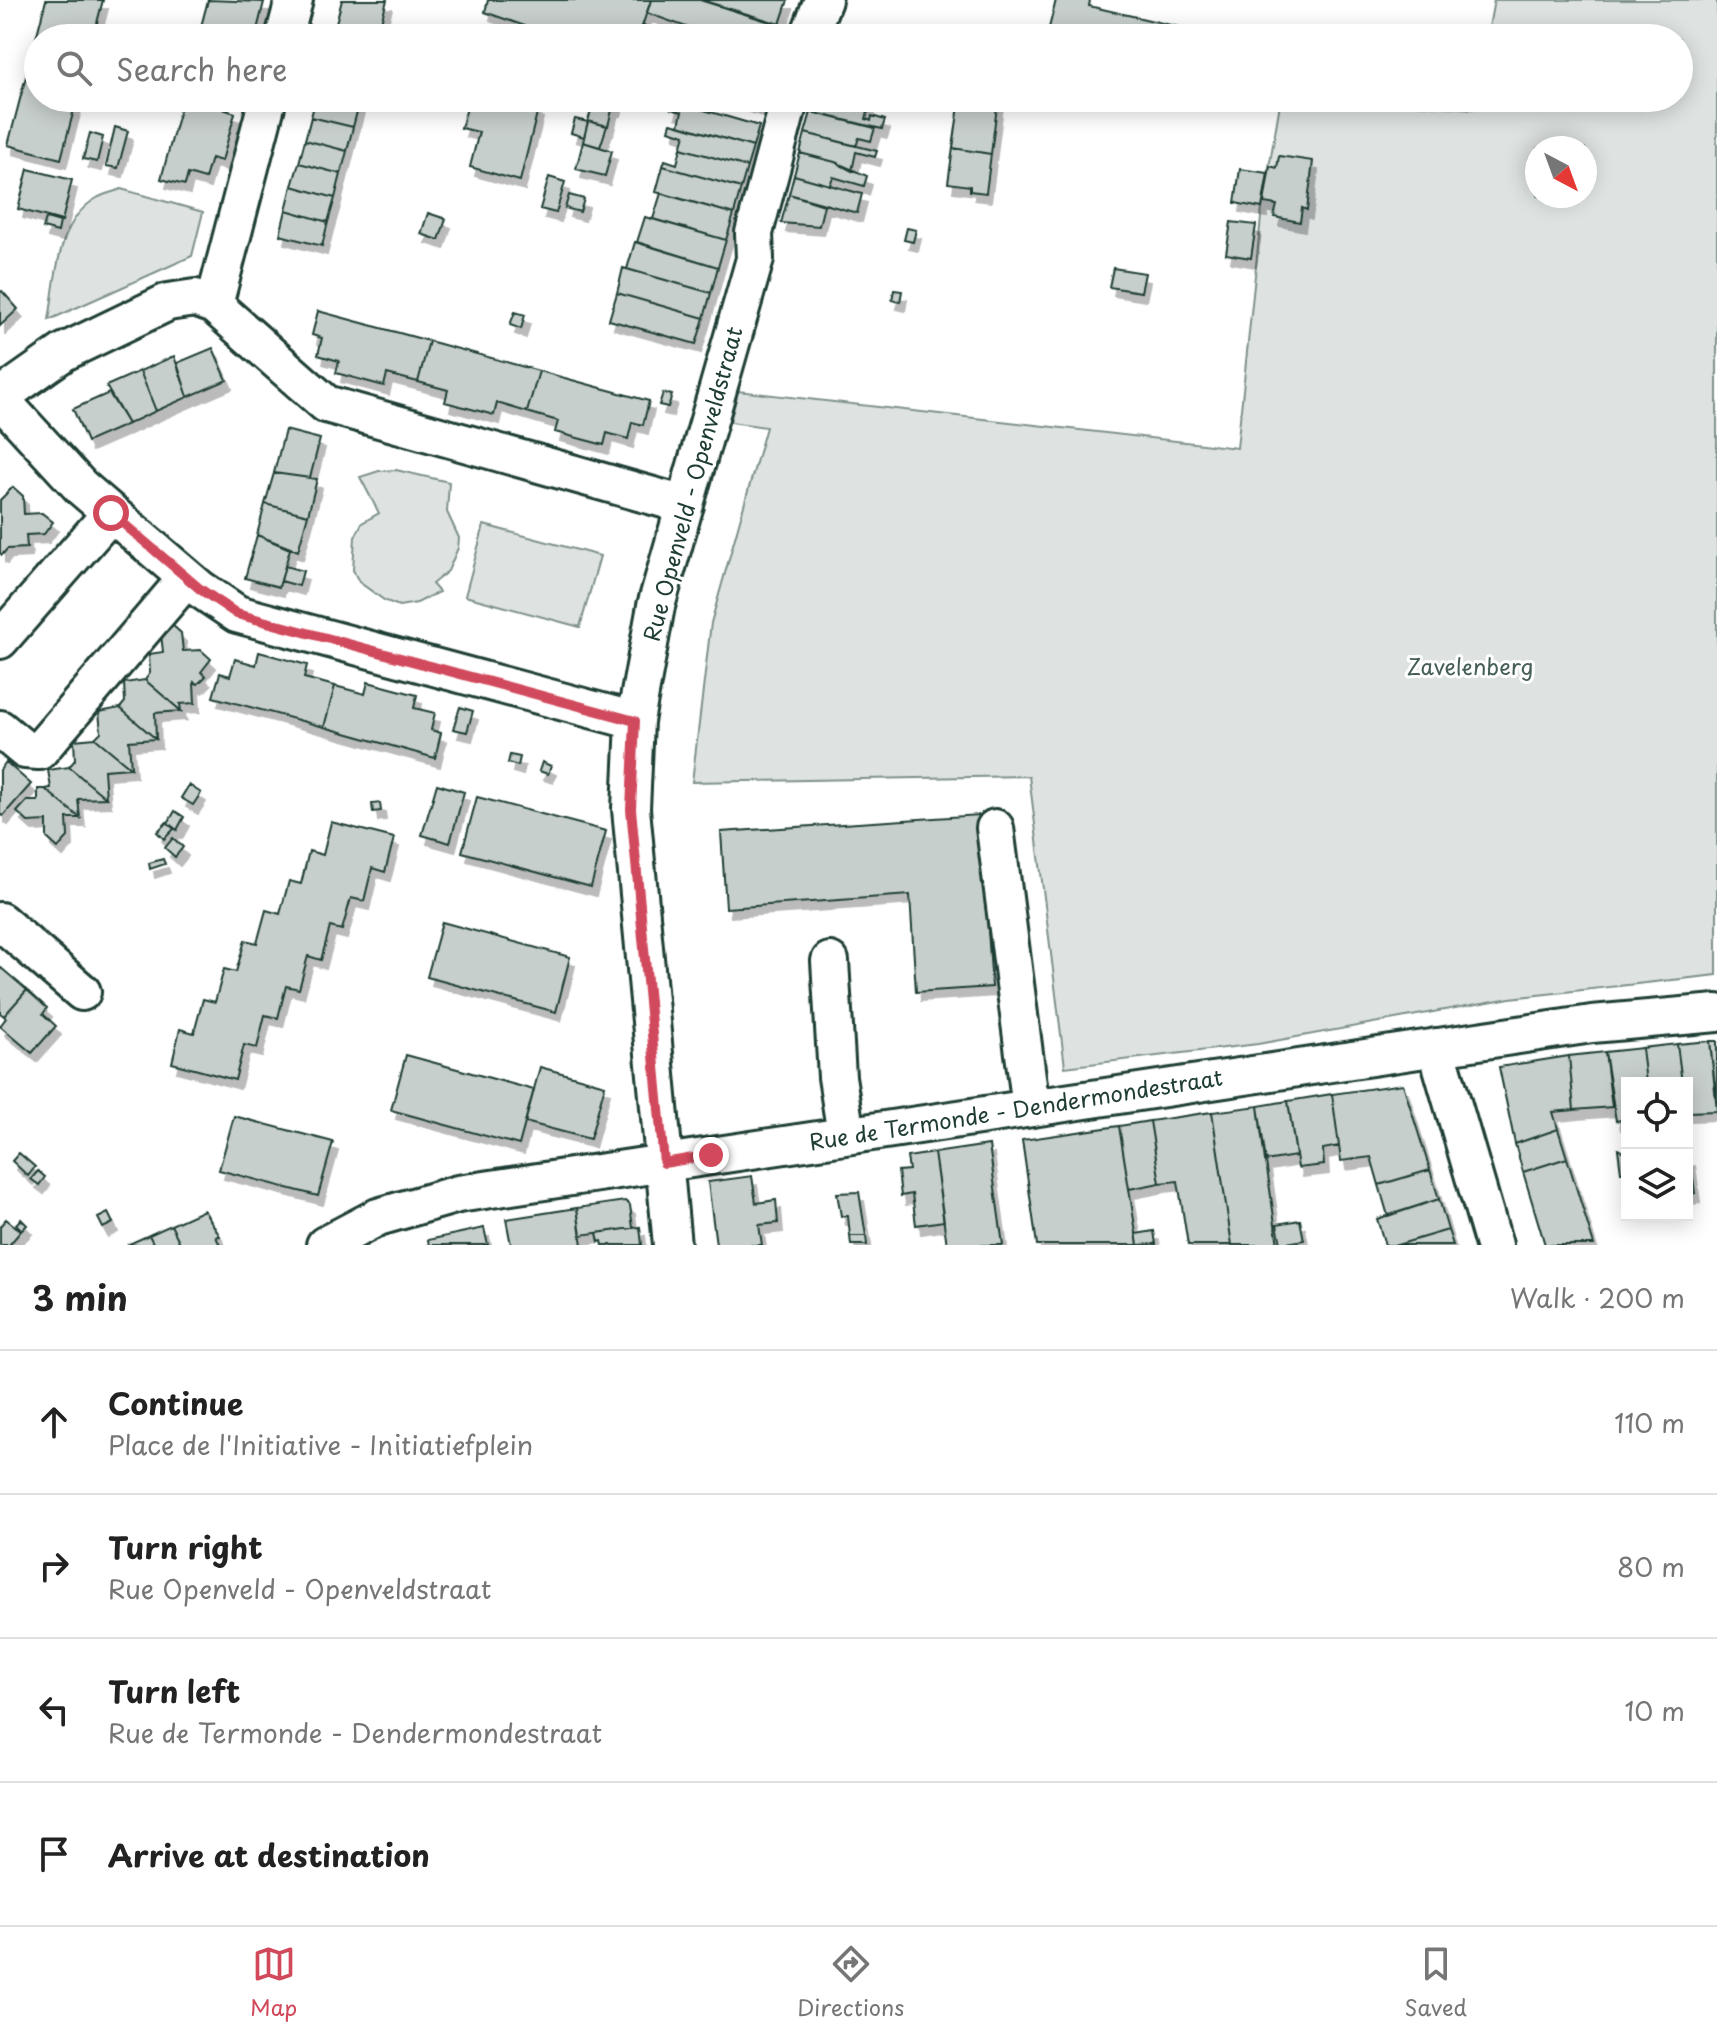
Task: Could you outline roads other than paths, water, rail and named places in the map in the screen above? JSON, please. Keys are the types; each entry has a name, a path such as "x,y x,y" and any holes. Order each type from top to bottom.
{"street":[{"path":"288,24 294,0"},
{"path":"814,24 823,0"},
{"path":"214,305 264,112"},
{"name":"Rue Openveld - Openveldstraat","path":"672,1245 631,809 635,721 656,606 755,259 754,233 786,112"},
{"path":"635,721 237,614 187,578 81,487 0,398 64,352 168,302 195,298 214,305 326,404 685,505"},
{"path":"0,640 111,513"},
{"path":"0,729 25,750 39,751 187,578"},
{"path":"995,828 1031,1108"},
{"path":"0,921 82,992"},
{"path":"830,961 837,1077 846,1135"},
{"name":"Rue de Termonde - Dendermondestraat","path":"325,1245 378,1217 458,1194 1592,1024 1717,1013"},
{"path":"1436,1047 1494,1245"}],"park label":[{"name":"Zavelenberg","path":"1470,667"}]}
